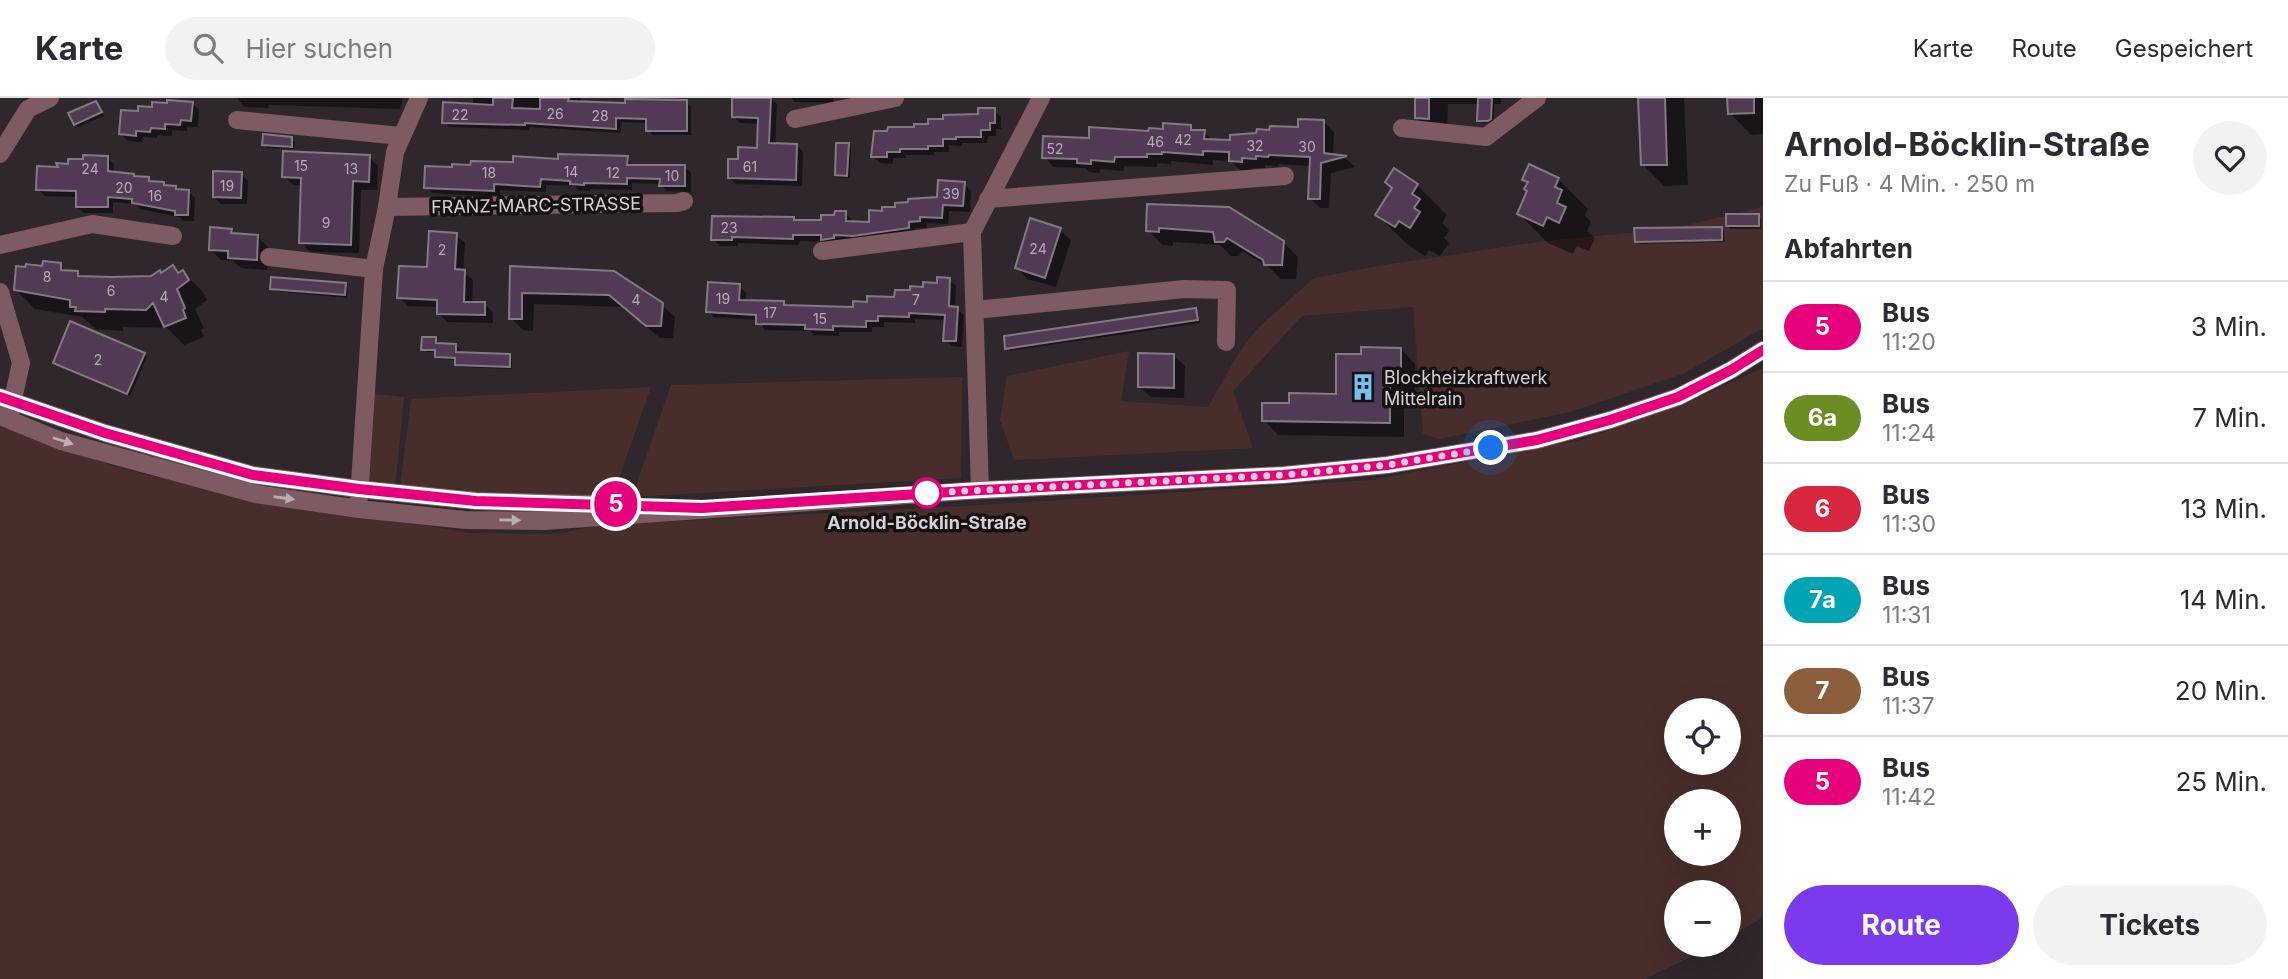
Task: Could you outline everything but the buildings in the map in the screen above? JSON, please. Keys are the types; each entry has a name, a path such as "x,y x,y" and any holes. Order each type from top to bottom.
{"street":[{"path":"0,154 24,103 50,98"},
{"path":"359,509 374,269 395,152 419,98"},
{"path":"795,119 895,98"},
{"path":"981,490 972,232 1041,98"},
{"path":"1402,128 1486,137 1537,98"},
{"path":"237,120 401,136"},
{"path":"988,199 1285,176"},
{"name":"FRANZ-MARC-STRASSE","path":"387,206 684,201"},
{"path":"0,245 92,224 173,236"},
{"path":"822,251 972,232"},
{"path":"270,257 374,269"},
{"path":"975,310 1184,289 1227,290 1226,342"},
{"path":"0,292 21,363 5,409"},
{"path":"5,409 61,441 256,494 359,509 466,520 544,521 981,490 1283,475 1387,465 1537,440 1610,420 1678,397 1763,350"},
{"path":"5,409 105,433 253,475 476,501 702,508"}],"shaded area":[{"path":"1763,207 1763,328 1685,373 1570,412 1439,439 1423,434 1413,307 1302,316 1233,391 1253,448 1014,460 1000,420 1007,376 1129,351 1121,401 1208,407 1239,352 1259,327 1314,278 1545,241 1671,229"},
{"path":"1763,368 1763,917 1741,931 1741,880 1664,880 1664,957 1690,957 1645,979 0,979 0,426 119,468 244,498 468,533 558,534 601,525 981,505 1370,480 1581,440 1682,405"},
{"path":"962,377 961,478 632,497 671,385"},
{"path":"651,387 612,498 462,495 400,487 411,399"},
{"path":"374,394 404,397 395,488 365,484"}],"bus line":[{"name":"5","path":"0,397 105,433 253,475 476,501 702,508 981,490 1283,475 1387,465 1537,440 1610,420 1678,397 1763,350"}],"place":[{"name":"Blockheizkraftwerk Mittelrain","path":"1363,387"},
{"name":"Arnold-Böcklin-Straße","path":"927,493"}],"route":[{"path":"927,493 1283,475 1387,465 1491,448"}]}
